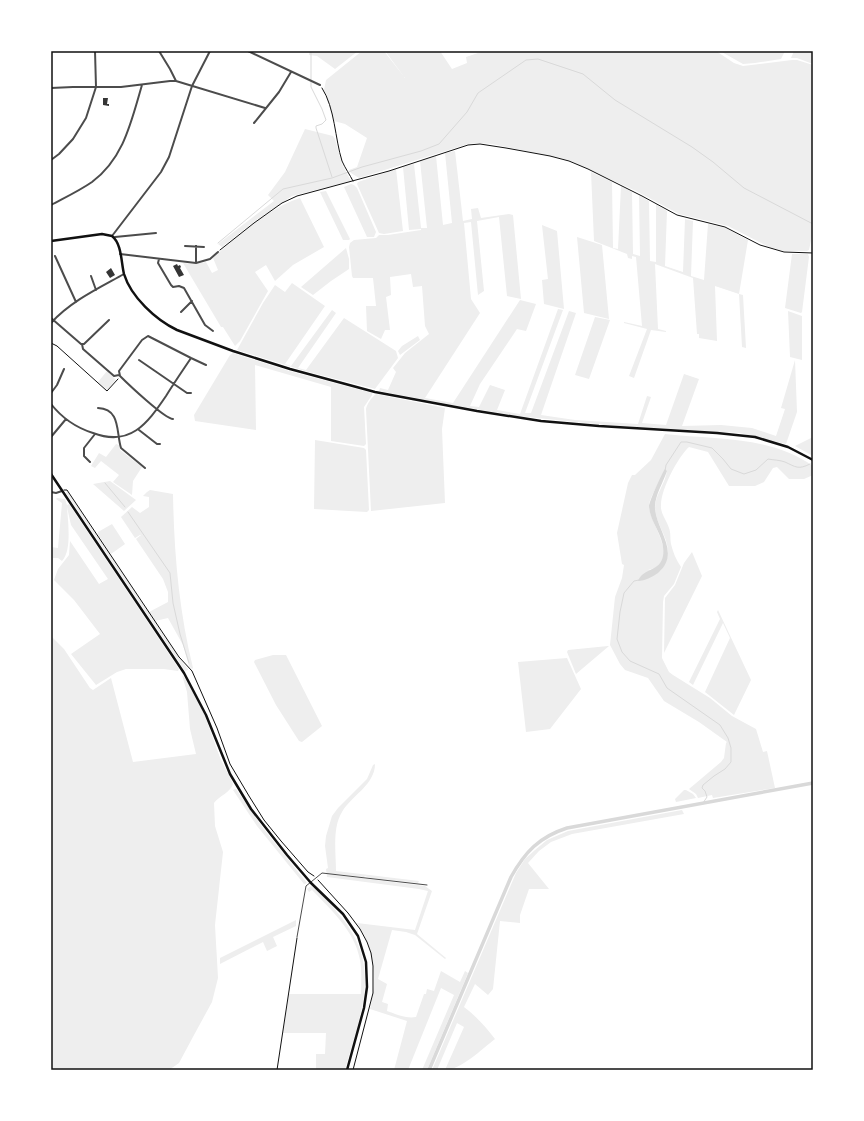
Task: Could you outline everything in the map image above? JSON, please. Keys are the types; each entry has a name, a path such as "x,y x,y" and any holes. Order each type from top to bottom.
{"main road":[{"path":"51,241 102,234 114,237 118,243 124,274 132,290 154,316 169,326 240,353 344,384 444,405 514,417 571,424 756,437 788,447 813,460"},
{"path":"51,474 187,679 206,715 230,774 251,808 275,840 312,883 343,914 352,926 362,947 366,962 368,987 364,1008 347,1070"}],"street":[{"path":"51,160 66,148 80,130 86,118 96,87 95,51"},
{"path":"159,51 176,81"},
{"path":"114,237 161,172 169,157 192,86 210,51"},
{"path":"248,51 320,85"},
{"path":"254,123 279,92 291,72"},
{"path":"51,88 121,87 176,81 265,108"},
{"path":"51,205 90,183 109,166 128,135 142,85"},
{"path":"114,237 156,233"},
{"path":"185,246 204,246"},
{"path":"196,246 196,263"},
{"path":"120,254 196,263 210,259 218,252"},
{"path":"55,256 76,302"},
{"path":"159,259 158,263 171,285 173,287 179,286 184,288 205,325 213,331"},
{"path":"82,344 78,343 52,321 76,302 124,274"},
{"path":"91,276 96,290"},
{"path":"181,312 192,301"},
{"path":"82,344 84,344 109,320"},
{"path":"119,376 119,371 145,337 150,337 206,365"},
{"path":"82,344 83,349 114,376 119,376 157,409 170,419 173,419"},
{"path":"51,404 66,419 95,434 113,438 130,434 139,430 148,422 191,358"},
{"path":"139,360 187,393 191,393"},
{"path":"51,394 64,369"},
{"path":"98,408 107,410 112,414 118,424 121,448 145,468"},
{"path":"51,437 66,419"},
{"path":"139,430 157,444 160,444"},
{"path":"90,462 84,456 84,448 95,434"},
{"path":"51,492 56,493 62,491"}],"lane":[{"path":"297,937 306,886 312,883 322,873 427,885"}],"path":[{"path":"320,85 325,92 343,162 346,170 354,181"},
{"path":"218,252 282,203 297,196 354,181 468,145 480,144 550,156 569,161 588,169 677,215 725,227 760,245 784,252 813,253"},
{"path":"51,343 57,346 107,391 119,376"},
{"path":"62,491 67,490 179,657 192,671 194,680 207,703 230,764 264,820 308,872 317,878 321,885 348,913 364,935 371,954 373,966 373,994 353,1070"},
{"path":"277,1070 297,937"}],"shaded area":[{"path":"309,51 358,51 335,69 317,56 309,55"},
{"path":"362,51 384,51 405,78 385,51 440,51 452,69 467,63 466,57 484,51 716,51 734,63 743,66 792,60 813,65 813,231 809,250 783,251 769,247 728,226 679,214 636,191 568,160 492,144 468,144 359,178 349,170 357,167 367,138 345,124 334,121 324,90 326,80"},
{"path":"720,51 785,51 781,59 743,64"},
{"path":"794,51 813,51 813,64 797,58 791,58"},
{"path":"305,129 333,136 342,164 351,181 292,196 255,221 222,247 218,244 274,201 268,195 285,172"},
{"path":"455,151 463,221 472,219 471,209 478,208 481,218 509,214 513,215 521,299 507,296 499,217 477,221 484,291 478,295 471,222 464,223 471,299 480,313 425,398 453,403 520,300 536,304 526,331 517,329 480,384 470,406 479,407 490,385 505,390 497,410 520,414 558,309 563,310 525,413 531,413 569,311 576,313 541,415 575,420 638,424 647,396 651,397 642,423 666,425 684,374 699,379 682,426 721,425 752,428 776,436 785,409 781,408 795,360 797,412 786,444 740,433 605,425 518,416 379,391 380,388 388,390 396,372 393,368 405,353 429,334 425,326 422,286 413,287 411,274 390,277 391,295 386,297 390,330 385,330 381,339 367,331 366,306 376,306 373,278 353,278 349,247 350,243 354,240 376,238 379,235 421,230 409,230 403,167 414,164 421,228 427,228 420,161 436,156 443,225 452,223 445,153"},
{"path":"396,169 403,231 384,234 379,233 357,184 358,182"},
{"path":"591,172 612,182 613,248 618,249 621,186 632,192 633,254 640,256 639,195 649,201 650,261 656,262 656,204 667,211 665,266 683,272 685,219 693,221 691,276 704,280 708,224 726,228 748,240 739,294 715,286 717,341 699,338 699,334 697,334 693,278 655,264 658,329 666,332 651,330 634,378 629,376 647,329 624,323 642,326 636,257 632,256 632,259 628,258 627,254 594,241"},
{"path":"351,184 357,188 376,232 374,237 367,237 344,187"},
{"path":"326,191 350,239 349,240 343,240 320,192"},
{"path":"300,198 324,247 293,265 275,281 266,265 255,272 268,291 240,341 235,346 223,327 221,327 183,263 195,264 206,262 212,273 218,270 213,258 222,250 243,232 277,208"},
{"path":"542,225 557,231 564,309 544,304 542,280 548,279"},
{"path":"577,237 602,245 609,319 584,313"},
{"path":"346,248 349,259 349,269 313,295 301,287"},
{"path":"792,254 808,254 809,257 801,313 785,308"},
{"path":"292,283 325,306 285,364 291,366 332,310 336,313 298,368 306,370 344,318 396,351 398,358 375,389 305,371 237,350 263,303 275,285 285,292"},
{"path":"739,294 743,295 746,348 742,347"},
{"path":"788,311 802,316 802,360 790,357"},
{"path":"595,317 610,320 589,379 575,375"},
{"path":"418,336 420,340 400,355 398,351 402,346"},
{"path":"233,353 289,371 372,393 364,407 366,444 364,446 331,441 331,387 255,365 256,430 195,421 194,415 230,355"},
{"path":"107,371 116,380 107,390 98,382"},
{"path":"376,394 445,408 442,429 445,503 371,511 366,409 367,405"},
{"path":"665,434 760,444 796,456 813,466 813,475 804,479 789,479 777,467 773,468 764,482 755,486 729,486 708,452 689,447 680,458 667,482 661,505 664,517 670,530 671,544 681,567 674,584 664,596 662,658 669,672 710,698 732,716 756,729 763,752 767,751 775,788 713,798 712,795 698,798 696,794 689,789 721,762 724,758 727,742 699,722 664,701 648,678 625,670 620,664 610,645 615,597 622,578 624,565 622,564 617,533 628,483 632,475 635,475 651,460","holes":["667,470 655,503 655,508 656,516 665,539 668,554 666,562 660,571 648,570 658,566 663,559 664,552 660,536 649,506 653,493"]},
{"path":"813,437 813,456 795,446"},
{"path":"315,440 364,448 366,450 369,510 367,512 314,509"},
{"path":"116,444 119,445 120,450 142,467 133,481 132,495 113,482 119,475 101,461 95,468 91,466 99,453 106,457"},
{"path":"665,469 667,471 657,495 655,509 666,542 668,558 665,565 658,573 646,580 638,581 644,573 659,565 663,556 662,542 652,518 649,506"},
{"path":"110,481 136,500 124,511 93,484"},
{"path":"150,490 173,494 178,582 192,669 189,666 183,645 168,618 155,621 149,612 168,602 168,592 163,579 136,539 141,535 135,538 121,517 132,507 140,513 149,507 149,497 143,496"},
{"path":"67,491 188,670 185,671 66,493"},
{"path":"56,499 65,499 67,505 69,504 179,669 178,671 164,669 126,669 117,672 96,685 71,654 100,634 74,600 54,580 58,569 69,555 70,541 99,584 108,579 71,525 67,507 69,536 67,550 62,561 58,558 53,558 51,601 51,547 58,548 62,503"},
{"path":"112,524 125,544 111,554 98,535 98,532"},
{"path":"692,552 702,576 664,653 665,598 675,585 684,563"},
{"path":"718,610 751,680 734,715 705,692 730,638 723,623 693,685 689,682 720,619 717,612"},
{"path":"51,636 64,649 90,688 93,690 111,678 133,762 196,754 190,729 187,692 182,675 200,704 222,762 233,784 230,789 214,803 215,826 223,852 215,925 218,978 212,1002 179,1063 169,1070 51,1070"},
{"path":"609,646 576,674 567,652 568,650"},
{"path":"273,655 286,655 322,726 302,742 299,741 276,705 254,662 255,660"},
{"path":"567,658 581,689 550,729 526,732 518,662"},
{"path":"375,764 374,771 367,784 346,806 339,818 335,841 336,871 419,881 418,883 365,876 335,875 425,886 432,891 417,934 446,958 445,959 415,935 392,930 378,979 387,984 382,1002 388,1004 387,1011 401,1016 416,1017 424,994 426,994 427,989 434,991 441,971 460,982 465,971 468,973 427,1070 422,1070 454,995 441,988 408,1070 394,1070 407,1021 370,1009 374,986 373,965 368,944 357,923 415,930 428,891 327,877 326,869 328,868 325,846 326,836 332,816 367,779 373,765"},
{"path":"235,789 263,828 307,883 304,884 257,826 233,790"},
{"path":"684,790 693,794 696,798 676,802 675,799"},
{"path":"682,810 684,814 572,834 551,842 539,851 528,863 549,889 529,889 520,915 520,923 500,921 493,989 488,995 475,984 464,1007 481,1022 495,1039 458,1067 445,1070 464,1027 457,1023 437,1070 432,1070 516,873 525,859 547,840 568,831"},
{"path":"311,886 328,901 351,932 360,951 364,969 365,988 362,1008 345,1070 316,1070 316,1054 325,1054 326,1033 283,1033 289,994 361,994 361,964 353,940 348,930 334,913 312,890 309,892 307,889"},
{"path":"296,920 296,926 273,937 277,946 267,951 263,942 220,964 220,958"}],"building":[{"path":"103,98 108,98 107,104 109,104 109,106 103,105"},
{"path":"177,264 178,266 180,265 184,275 179,277 173,266"},
{"path":"111,268 115,275 110,278 106,272"}],"waterway":[{"path":"311,51 311,87 326,120 322,124 316,126 316,128 332,177"},
{"path":"218,243 283,189 332,178 362,167 421,151 439,144 467,112 478,93 526,60 538,59 583,74 615,100 692,147 713,162 744,188 813,224"},
{"path":"665,471 666,465 681,442 712,448 731,469 744,474 756,470 768,459 783,461 797,467 803,467 810,464"},
{"path":"105,483 125,507"},
{"path":"128,512 170,573 173,603 180,634 189,663"},
{"path":"639,580 634,581 624,593 617,639 622,652 630,661 659,674 667,688 720,725 728,738 731,748 731,762 725,769 703,785 702,788 707,797 703,803"},
{"path":"429,1070 511,877 527,853 534,846 548,836 567,828 813,783"}]}
